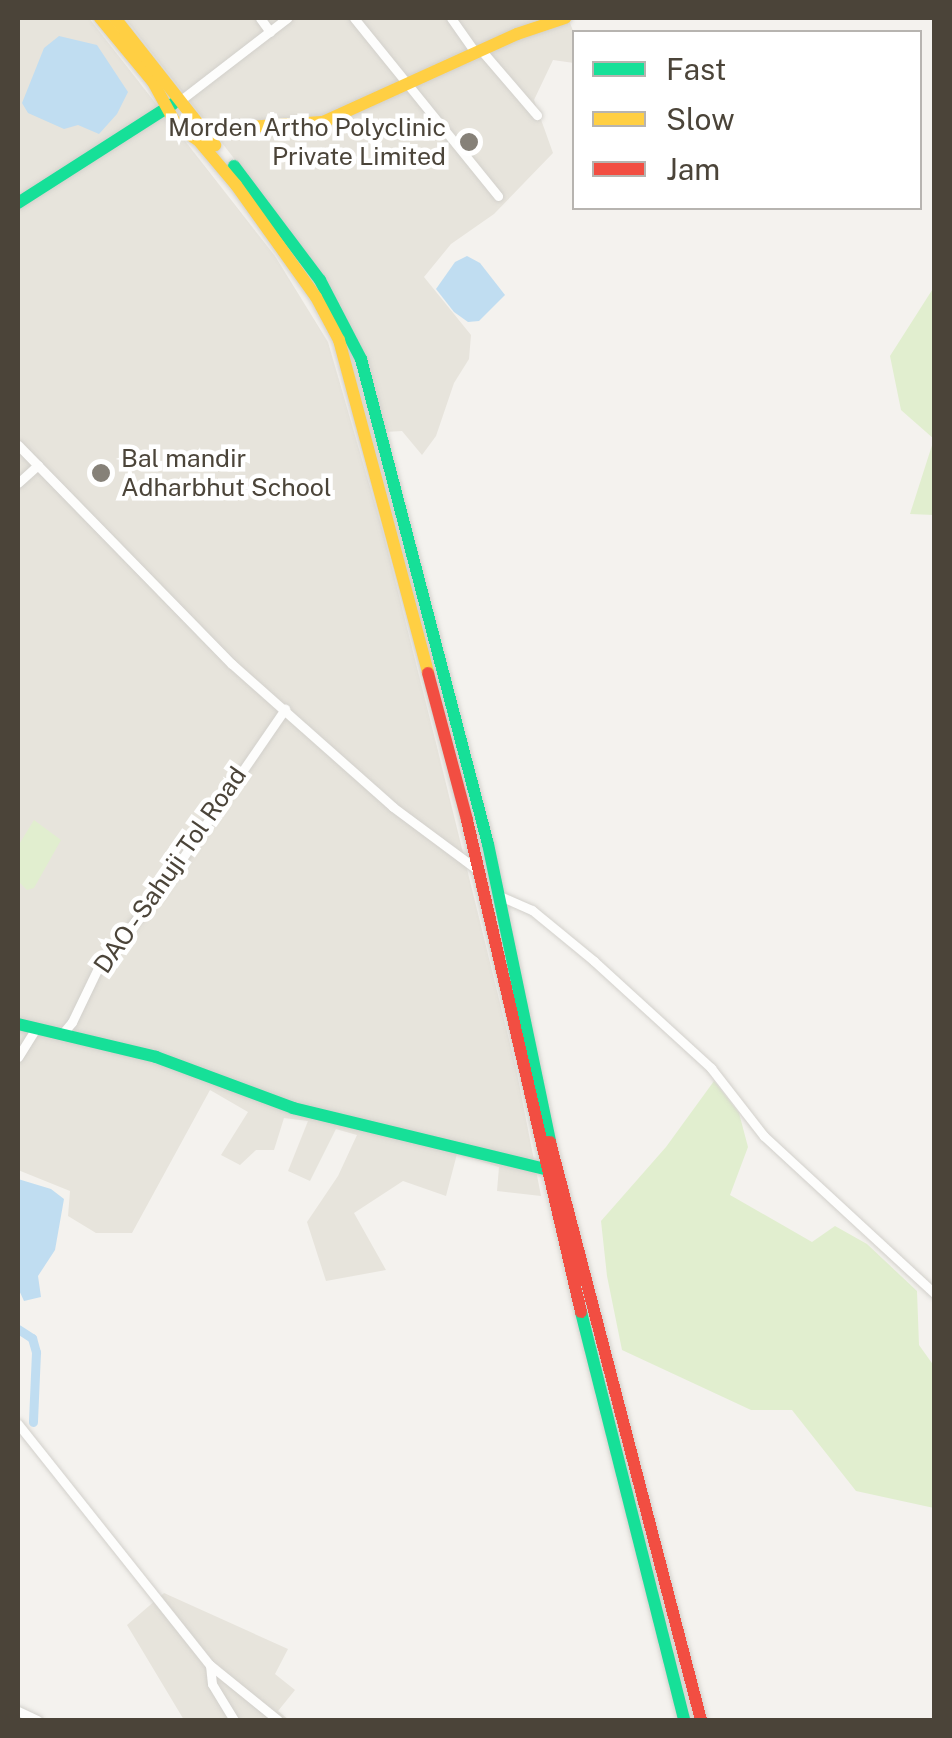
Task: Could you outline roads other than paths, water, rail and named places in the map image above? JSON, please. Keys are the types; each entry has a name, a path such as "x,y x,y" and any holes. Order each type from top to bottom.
{"main road":[{"path":"100,18 152,82 177,126 198,140 236,185 316,296 339,340 366,429 393,553 469,853 477,869 545,1169 568,1235 701,1720"},
{"path":"115,18 287,231 338,312 360,359 488,844 568,1235 684,1720"},
{"path":"202,130 285,128 322,122 478,51 564,18"},
{"path":"18,202 182,99"},
{"path":"18,1024 156,1057 293,1108 427,1137 528,1169 545,1169"}],"street":[{"path":"260,18 270,32"},
{"path":"182,99 287,18"},
{"path":"354,18 409,81 498,196"},
{"path":"450,18 536,115"},
{"path":"18,445 232,664 394,806 469,853 488,844"},
{"path":"18,483 38,465"},
{"name":"DAO - Sahuji Tol Road","path":"62,1034 72,1022 99,966 190,850 285,709"},
{"path":"477,869 492,867"},
{"path":"497,894 532,910 711,1068 764,1136 934,1293"},
{"path":"18,1057 36,1028"},
{"path":"18,1424 210,1666 278,1720"},
{"path":"210,1666 218,1696 234,1720"},
{"path":"18,1711 37,1720"}],"water":[{"path":"59,36 97,45 128,92 117,114 99,134 78,125 64,129 28,113 22,103 44,48"},
{"path":"467,256 480,263 505,295 479,321 468,322 454,312 436,289 455,262"},
{"path":"18,1179 51,1189 64,1199 55,1250 38,1276 41,1297 24,1301 18,1288"}],"waterway":[{"path":"18,1329 32,1338 36,1352 33,1422"}],"place":[{"name":"Morden Artho Polyclinic Private Limited","path":"469,142"},
{"name":"Bal mandir Adharbhut School","path":"101,473"}]}
